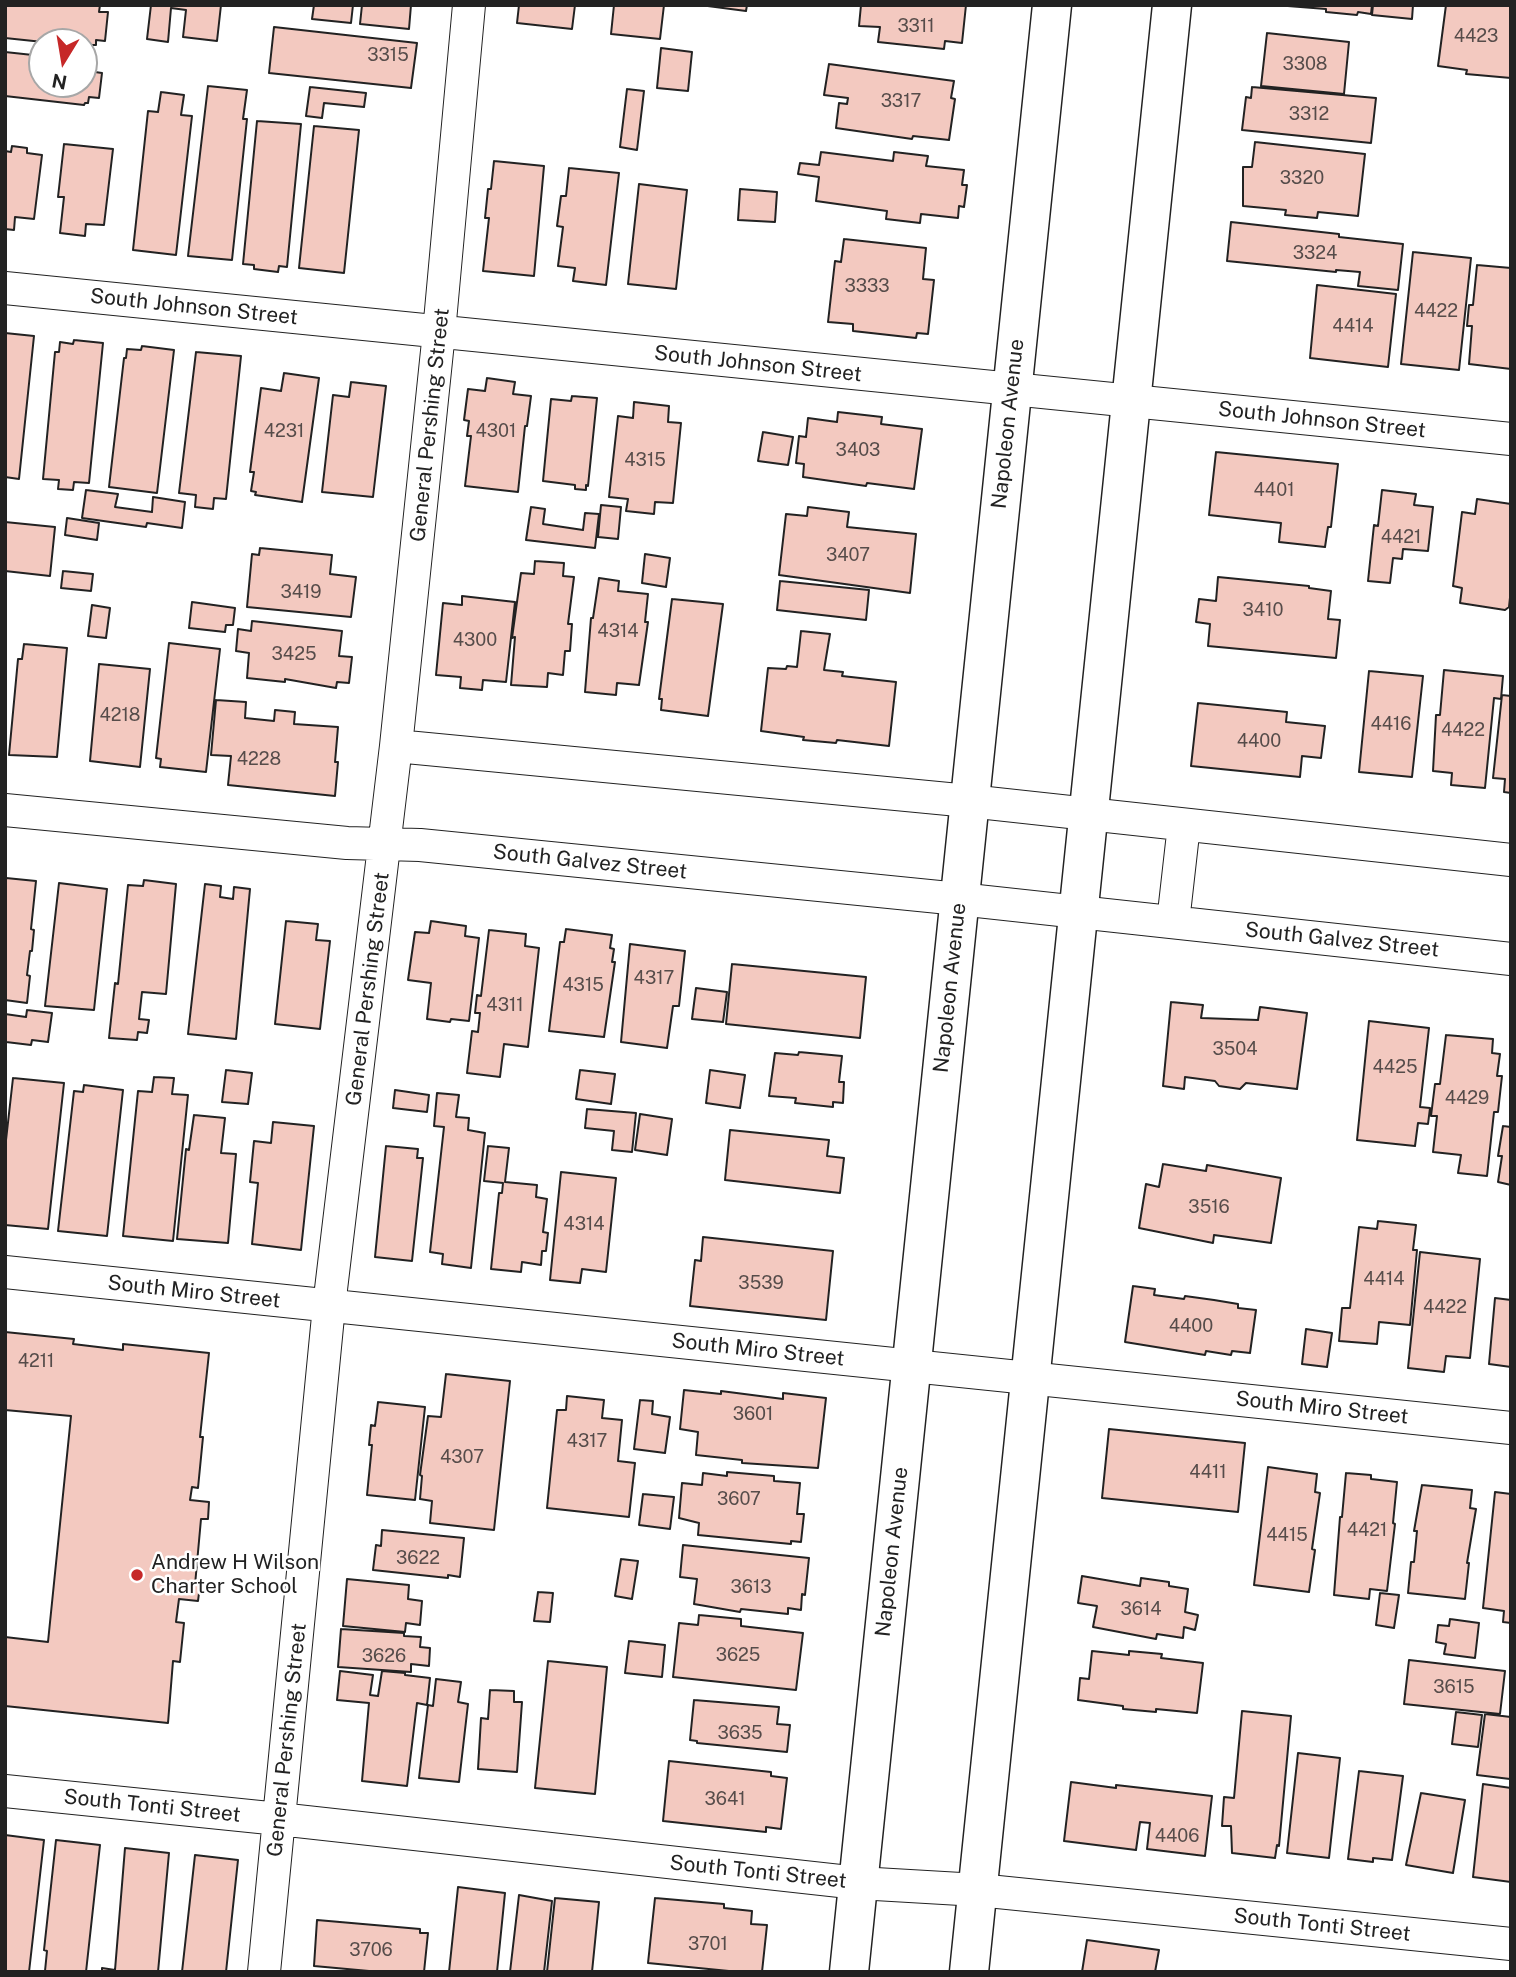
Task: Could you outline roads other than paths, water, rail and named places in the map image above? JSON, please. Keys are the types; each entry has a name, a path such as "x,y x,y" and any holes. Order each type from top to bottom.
{"main road":[{"name":"Napoleon Avenue","path":"849,1972 1052,5"},
{"path":"969,1972 1172,5"}],"street":[{"name":"General Pershing Street","path":"264,1972 329,1306 396,746 439,332 469,5"},
{"name":"South Johnson Street","path":"5,288 1511,439"},
{"path":"396,746 969,802 1511,860"},
{"name":"South Galvez Street","path":"5,810 347,843 434,846 1511,959"},
{"path":"1173,922 1184,825"},
{"name":"South Miro Street","path":"5,1272 1511,1428"},
{"name":"South Tonti Street","path":"5,1791 858,1883 978,1890 1511,1944"}],"place":[{"name":"Andrew H Wilson Charter School","path":"137,1575"}]}
